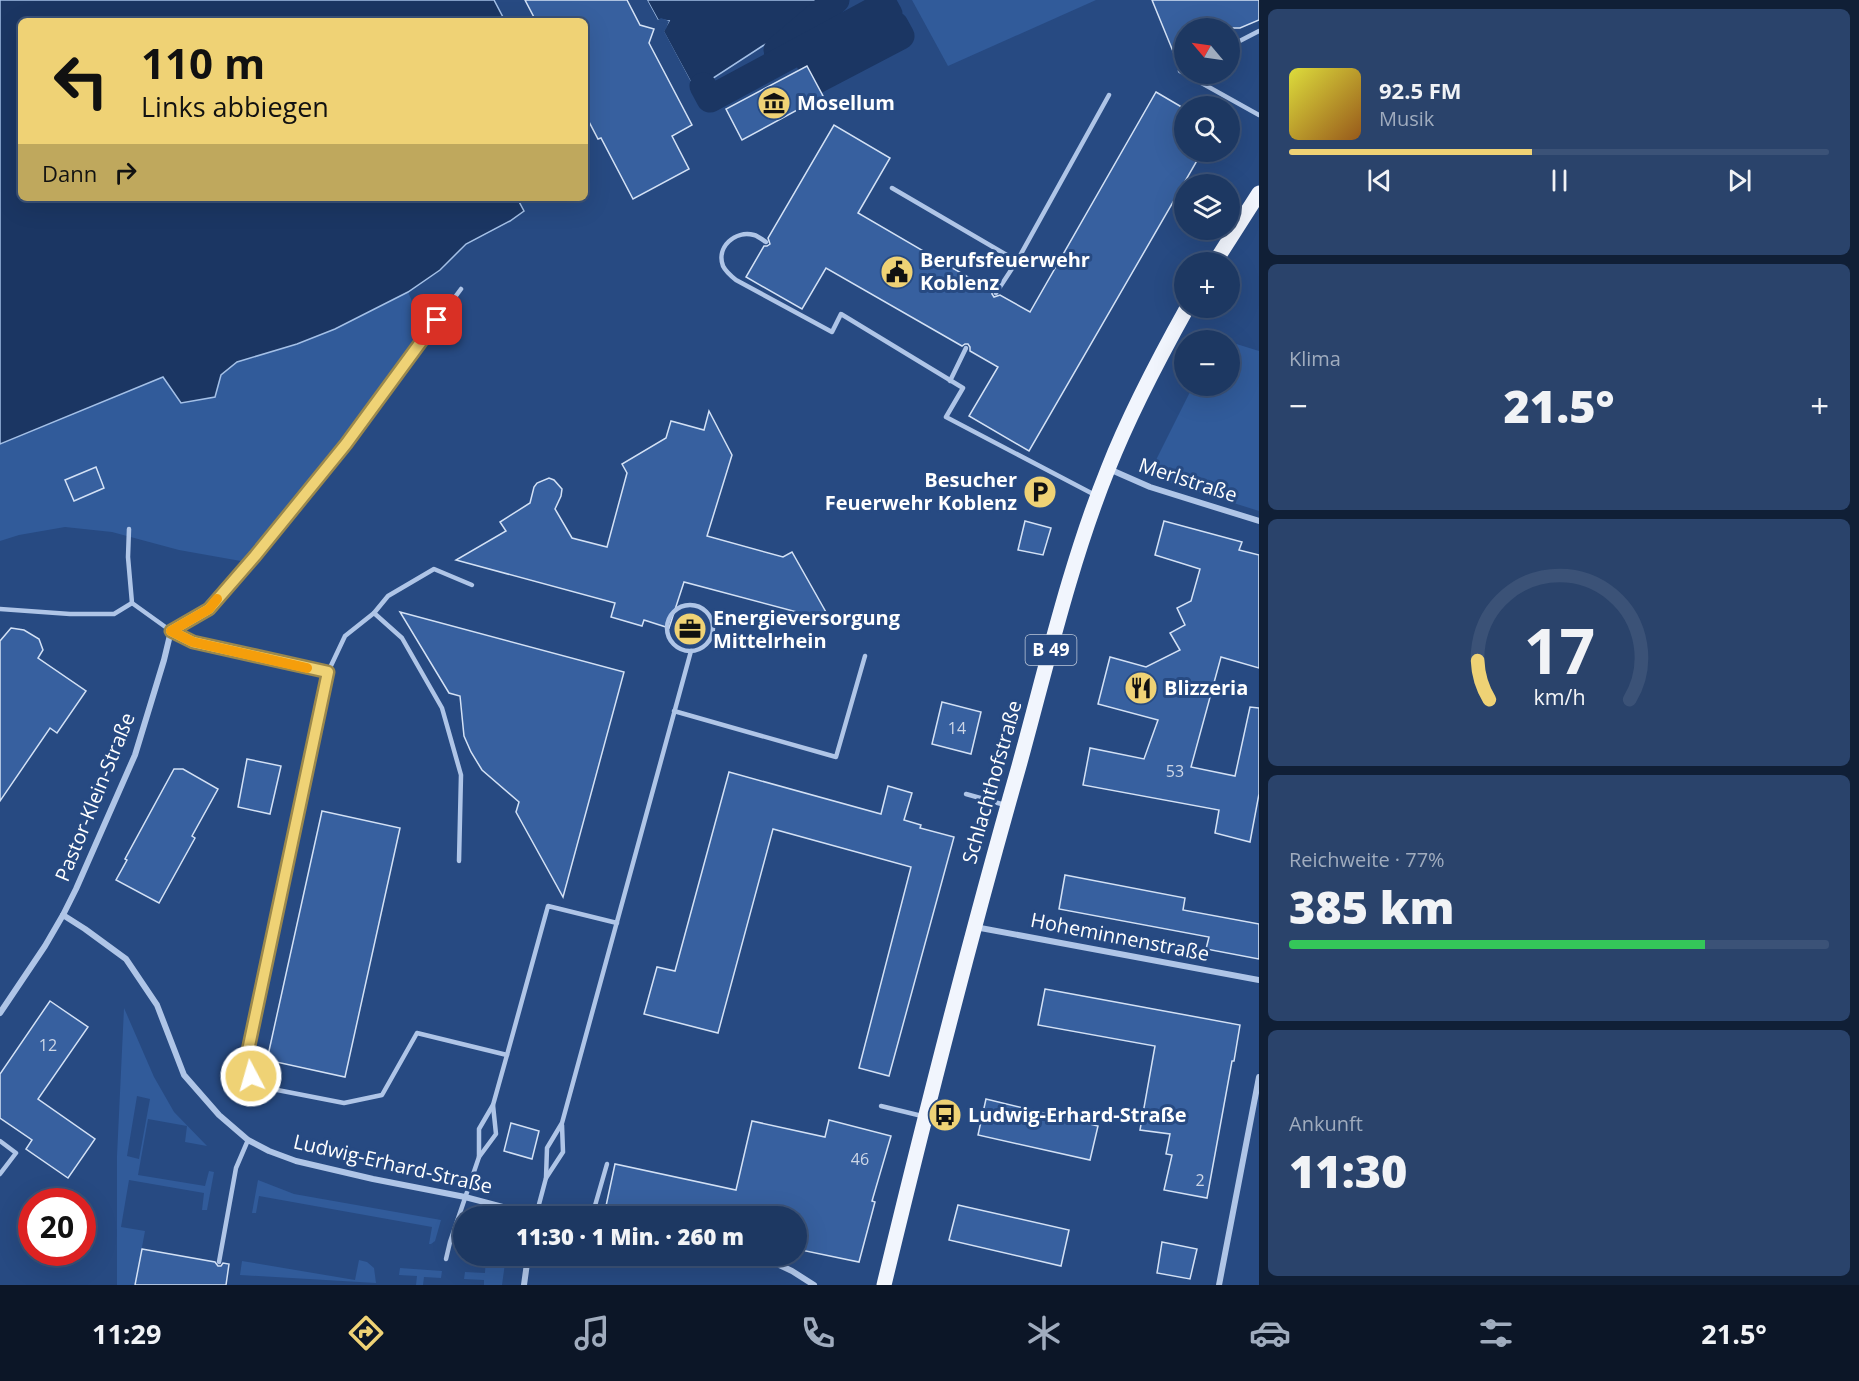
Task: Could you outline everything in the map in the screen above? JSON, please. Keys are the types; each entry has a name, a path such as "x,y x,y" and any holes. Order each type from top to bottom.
{"main road":[{"path":"1221,252 1259,193"},
{"name":"Schlachthofstraße","path":"882,1284 974,926 1066,597 1108,469 1158,361 1182,318"}],"street":[{"name":"Merlstraße","path":"1108,469 1150,487 1259,521"},
{"name":"Pastor-Klein-Straße","path":"0,1013 63,915 135,755 171,631"},
{"name":"Ludwig-Erhard-Straße","path":"63,915 126,959 157,1005 184,1075 219,1115 248,1140 296,1161 500,1206"},
{"name":"Hoheminnenstraße","path":"974,926 1259,980"},
{"path":"1219,1285 1259,1077"},
{"path":"524,1285 527,1266"},
{"path":"781,1266 814,1285"}],"lane":[{"path":"1240,41 1259,31"},
{"path":"1203,84 1259,115"},
{"path":"996,293 1017,261 1109,95"},
{"path":"892,188 1017,261"},
{"path":"766,242 755,235 734,236 726,244 722,254 723,265 729,274 832,332 841,314 963,388 946,417 1098,496"},
{"path":"171,631 209,609 255,556 346,444 461,289"},
{"path":"950,381 966,348"},
{"path":"1048,480 1052,474"},
{"path":"129,529 128,557 132,603 171,631 193,642 328,672"},
{"path":"472,585 434,569 388,596 374,613 345,636 328,672 246,1060 251,1076 267,1088 344,1103 382,1095 417,1033 507,1055"},
{"path":"0,609 70,614 114,614 132,603"},
{"path":"693,605 707,612 713,626 710,641 705,646 691,651 676,647 668,635 667,628 672,614 685,606 693,605"},
{"path":"374,613 402,638 442,708 461,775 459,861"},
{"path":"539,1206 546,1178 547,1148 562,1123 691,651"},
{"path":"674,711 836,757 865,656"},
{"path":"966,794 1008,806"},
{"path":"479,1157 479,1129 493,1105 548,906 616,923"},
{"path":"446,1259 479,1157 496,1134 493,1105"},
{"path":"881,1106 926,1117"},
{"path":"546,1178 563,1152 562,1123"},
{"path":"219,1262 237,1162 248,1140"},
{"path":"0,1141 16,1153 0,1174"},
{"path":"595,1206 607,1164"}],"shaded area":[{"path":"0,0 494,0 503,18 18,18 18,201 519,201 524,211 466,244 440,270 408,292 335,329 297,344 237,362 221,375 215,397 181,403 163,377 0,444"},
{"path":"647,0 833,0 695,90 663,31 669,21 658,20"},
{"path":"912,0 1096,0 948,66"},
{"path":"408,292 428,338 342,451 252,563 179,550 112,532 65,527 19,535 0,541 0,444 163,377 221,375 237,362 297,344 335,329"},
{"path":"1240,345 1259,351 1259,511 1148,476 1188,396 1240,396"},
{"path":"124,1008 154,1077 174,1112 207,1146 185,1142 187,1126 148,1119 138,1175 205,1186 209,1171 214,1172 207,1210 202,1210 204,1193 129,1180 121,1227 145,1231 135,1285 117,1285 117,1156","holes":["137,1096 150,1099 139,1159 127,1156"]},
{"path":"258,1180 294,1194 441,1220 435,1241 429,1244 432,1227 259,1196 256,1213 252,1213"},
{"path":"359,1260 367,1262 374,1268 376,1283 240,1275 242,1261 355,1280"},
{"path":"485,1266 505,1266 502,1285 484,1285 484,1280 464,1279 465,1272 485,1273"},
{"path":"400,1268 442,1271 441,1278 424,1277 423,1285 416,1285 417,1276 399,1275"}],"pier":[{"path":"644,0 647,0 658,20 661,18 669,21 664,31 697,93 693,92 661,32 665,23 656,22"}],"building":[{"path":"525,0 627,0 640,25 654,29 649,43 692,125 672,136 689,169 633,199 601,138 598,139 588,120 588,18 534,18"},
{"path":"1152,0 1259,0 1259,20 1240,28 1240,18 1174,18 1174,54"},
{"name":"Mosellum","path":"807,66 823,96 742,140 726,109"},
{"name":"Berufsfeuerwehr Koblenz","path":"1156,92 1174,103 1174,162 1196,162 1189,174 1174,174 1174,200 1029,451 969,416 998,367 970,351 968,344 962,346 826,268 802,309 746,277 764,246 770,244 768,238 834,125 890,158 858,213 992,291 994,297 1000,295 1030,312"},
{"path":"709,411 732,455 707,536 783,557 792,552 831,621 684,582 669,628 644,620 642,626 611,617 615,603 456,560 506,531 500,522 530,503 537,483 549,478 562,489 555,509 572,538 607,547 627,473 622,464 666,438 671,421 704,430"},
{"path":"96,467 104,488 74,501 65,480"},
{"path":"1025,521 1051,528 1043,555 1018,550"},
{"path":"1164,521 1242,542 1239,550 1259,555 1259,668 1221,657 1191,767 1235,776 1250,707 1259,708 1259,794 1250,842 1215,833 1219,810 1083,785 1090,748 1144,759 1158,720 1098,704 1110,657 1146,667 1180,650 1170,633 1185,625 1177,608 1191,601 1200,569 1155,555"},
{"path":"400,612 624,672 563,897 516,812 519,802 482,770 471,752 464,736 460,696 449,693"},
{"path":"11,628 24,630 39,639 43,650 38,658 86,691 57,733 50,728 0,801 0,641"},
{"path":"942,702 981,712 971,754 932,744"},
{"path":"247,759 281,766 270,814 238,807"},
{"path":"174,769 183,769 218,789 192,836 195,838 159,903 116,880"},
{"path":"729,772 881,814 888,786 912,793 904,820 921,825 920,828 954,837 889,1076 859,1068 911,867 773,829 718,1033 644,1014 657,967 675,971"},
{"path":"322,811 400,828 345,1077 267,1060"},
{"path":"1065,875 1185,898 1183,910 1259,924 1259,959 1206,949 1209,937 1059,909"},
{"path":"1045,989 1240,1025 1207,1198 1164,1190 1172,1155 1166,1154 1170,1134 1140,1130 1155,1046 1038,1025"},
{"path":"50,1001 88,1027 38,1099 95,1139 68,1178 26,1149 32,1140 0,1118 0,1074"},
{"path":"986,1099 1098,1126 1090,1160 978,1135"},
{"path":"829,1120 891,1136 872,1201 875,1202 859,1262 807,1251 807,1206 606,1206 615,1164 736,1190 752,1121 825,1137"},
{"path":"511,1123 539,1131 532,1159 504,1151"},
{"path":"958,1205 1069,1230 1061,1266 949,1240"},
{"path":"1162,1242 1197,1249 1190,1279 1157,1273"},
{"path":"142,1249 215,1262 218,1266 223,1263 229,1264 226,1285 135,1285"}],"waterway":[{"path":"777,50 836,0"},
{"path":"703,86 710,99 884,5 889,14 808,59 813,69 895,25 901,36 815,81"}],"slow traffic":[{"path":"217,599 209,609 171,631 193,642 307,668"}],"place":[{"name":"Mosellum","path":"774,103"},
{"name":"Berufsfeuerwehr Koblenz","path":"897,272"},
{"name":"Besucher Feuerwehr Koblenz","path":"1040,492"},
{"name":"Energieversorgung Mittelrhein","path":"690,629"},
{"name":"Blizzeria","path":"1141,688"},
{"name":"Ludwig-Erhard-Straße","path":"945,1115"}],"route":[{"path":"251,1076 246,1060 328,672 193,642 171,631 209,609 255,556 346,444 437,320"}]}
